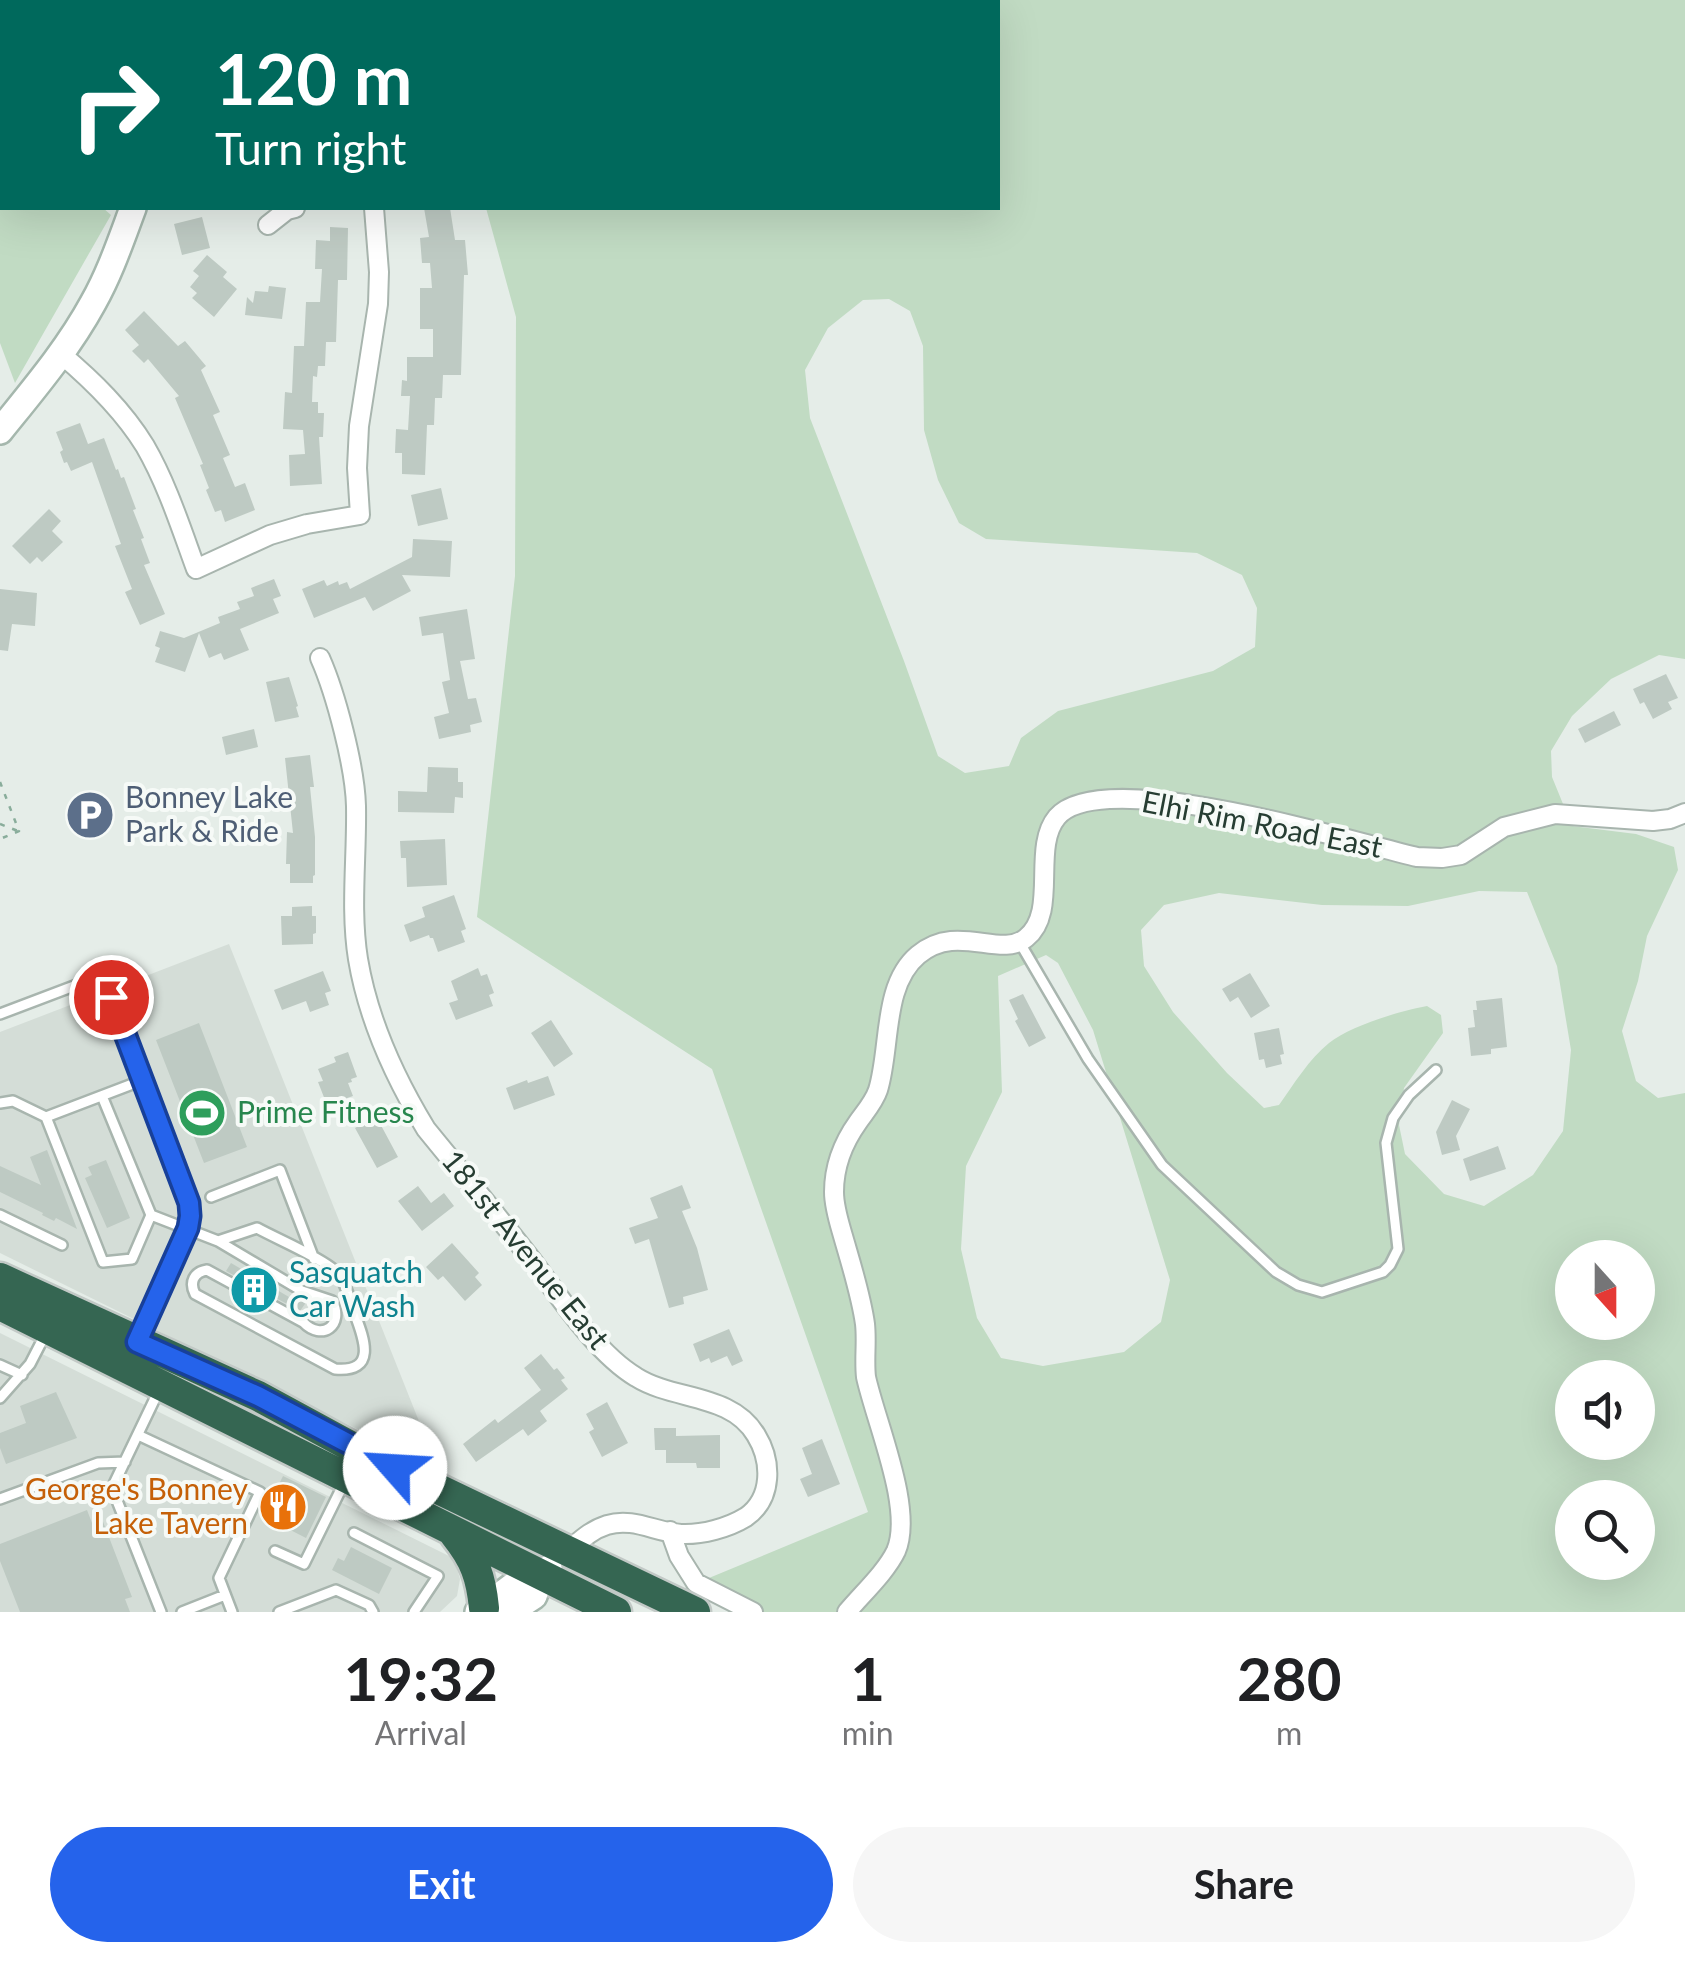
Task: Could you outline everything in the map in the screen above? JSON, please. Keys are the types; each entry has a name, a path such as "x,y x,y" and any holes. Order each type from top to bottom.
{"highway":[{"path":"0,1278 258,1396 363,1453 696,1612"},
{"path":"0,1305 616,1612"},
{"path":"453,1532 480,1574 491,1611"}],"street":[{"path":"0,431 61,354 94,302 132,210"},
{"path":"268,224 288,210"},
{"path":"61,354 106,394 145,446 196,568 270,535 360,515 359,426 378,304 374,210"},
{"name":"181st Avenue East","path":"320,658 353,778 358,958 386,1051 410,1102 426,1129 608,1353 637,1378 728,1409 744,1420 756,1434 767,1466 763,1498 747,1516 716,1530 680,1534 626,1522 610,1524 590,1532 570,1550"},
{"name":"Elhi Rim Road East","path":"1020,943 1037,926 1053,824 1068,808 1104,798 1155,800 1262,819 1416,857 1442,858 1468,852 1504,827 1555,814 1653,821 1685,813"},
{"path":"847,1612 896,1550 902,1520 900,1498 866,1377 865,1323 837,1216 835,1173 842,1146 878,1091 894,994 905,968 921,952 954,940 994,945 1020,943"},
{"path":"670,1531 696,1584 753,1612"},
{"path":"491,1611 519,1581 541,1575 570,1550"}],"lane":[{"path":"1020,943 1088,1059 1162,1165 1276,1272 1298,1286 1322,1292 1383,1272 1390,1265 1398,1249 1386,1143 1393,1118 1409,1095 1436,1070"},
{"path":"0,1014 103,975 189,1203 188,1228 137,1342"},
{"path":"0,1102 13,1101 46,1116 142,1080"},
{"path":"46,1116 103,1262 132,1259 150,1215 102,1096"},
{"path":"211,1197 280,1170 314,1259"},
{"path":"150,1215 218,1241 302,1291 332,1301 337,1312 334,1323 318,1332 212,1271 202,1271 194,1277 192,1286 196,1294 329,1366 342,1370 359,1362 366,1343 343,1280 330,1266 256,1228 218,1241"},
{"path":"0,1216 62,1246"},
{"path":"0,1398 22,1375 48,1328"},
{"path":"307,1354 318,1332"},
{"path":"0,1365 22,1375"},
{"path":"161,1612 112,1488 162,1385"},
{"path":"138,1436 260,1492 219,1578 232,1612"},
{"path":"0,1499 98,1462 125,1462"},
{"path":"275,1551 304,1564 347,1478"},
{"path":"354,1533 438,1576 414,1612"},
{"path":"280,1612 336,1590 368,1605 373,1612"},
{"path":"182,1612 225,1595"}],"path":[{"path":"0,782 19,832"},
{"path":"0,824 19,832"},
{"path":"0,839 19,832"}],"shaded area":[{"path":"229,944 438,1469 0,1253 0,1032"},
{"path":"0,1333 449,1556 460,1579 457,1596 440,1612 0,1612"}],"green space":[{"path":"1000,0 1685,0 1685,659 1659,655 1611,679 1572,716 1551,751 1552,777 1572,826 1636,834 1674,847 1678,870 1647,936 1622,1031 1636,1081 1658,1098 1685,1093 1685,1612 745,1612 680,1590 868,1512 712,1069 477,917 515,576 516,317 487,210 1000,210","holes":["889,299 910,311 923,346 924,430 938,480 959,523 986,539 1197,553 1242,575 1257,608 1255,647 1213,671 1058,711 1021,738 1009,766 965,773 938,756 810,418 805,370 828,328 863,300","1479,891 1527,892 1557,966 1571,1050 1563,1131 1533,1175 1484,1206 1444,1194 1405,1154 1399,1125 1404,1088 1443,1033 1441,1015 1427,1006 1349,1031 1315,1056 1279,1105 1264,1108 1173,1012 1144,966 1141,930 1164,905 1219,893 1322,905 1408,906","1046,955 1058,963 1093,1030 1170,1280 1161,1322 1124,1352 1043,1366 1001,1358 977,1318 961,1249 966,1166 1002,1092 998,976"]},
{"path":"0,210 105,210 111,215 15,383 0,343"}],"building":[{"path":"424,210 450,210 455,240 465,240 468,275 464,275 461,375 443,375 442,398 435,398 434,425 427,425 425,475 402,474 402,453 395,453 396,429 408,430 410,396 401,396 402,380 407,381 407,357 433,357 433,329 420,329 420,288 432,288 430,263 422,263 420,238 429,237"},
{"path":"202,217 210,248 182,255 174,224"},
{"path":"330,227 348,228 347,280 338,280 336,342 326,342 325,366 318,366 317,377 313,376 312,402 318,402 318,413 324,413 323,437 319,437 322,484 290,486 289,455 305,454 303,430 283,429 285,392 292,393 294,346 304,346 306,302 320,302 322,269 315,269 316,240 330,241"},
{"path":"207,255 227,272 223,277 237,289 214,317 192,298 197,293 190,287 199,276 193,271"},
{"path":"269,286 286,288 282,319 245,315 247,297 253,303 255,291 268,292"},
{"path":"144,311 178,346 185,341 206,366 201,370 220,412 213,415 230,455 223,458 235,487 245,483 255,510 225,522 221,510 215,512 206,490 209,488 200,465 203,464 175,398 179,396 148,359 144,363 132,351 139,345 125,330"},
{"path":"80,423 88,444 104,438 136,509 133,510 150,563 144,565 165,614 140,625 125,592 132,589 115,546 121,544 92,462 71,471 60,452 63,450 56,432"},
{"path":"441,488 448,519 418,526 411,495"},
{"path":"49,509 61,521 52,531 63,542 42,562 37,557 30,564 12,546"},
{"path":"413,539 452,541 450,577 402,575 411,591 373,611 365,597 314,618 302,589 324,580 327,586 347,582 350,589 412,557"},
{"path":"274,579 281,596 273,599 279,613 240,629 249,650 224,660 221,653 209,658 199,633 185,672 155,662 160,631 184,638 220,623 218,617 240,609 237,602 254,596 251,588"},
{"path":"0,589 37,593 35,626 12,624 8,651 0,650"},
{"path":"467,609 475,659 460,661 468,699 476,698 482,722 470,725 471,732 439,739 434,717 449,713 442,682 450,680 443,633 422,636 419,617"},
{"path":"1666,674 1678,698 1668,702 1672,709 1653,719 1633,689"},
{"path":"289,677 299,717 275,722 266,682"},
{"path":"1614,711 1621,725 1585,743 1578,729"},
{"path":"254,729 258,747 226,755 222,737"},
{"path":"310,755 315,875 313,883 290,883 287,832 293,833 285,758"},
{"path":"428,767 458,768 463,798 455,797 454,813 398,812 398,791 427,792"},
{"path":"445,839 447,885 407,887 406,858 401,858 400,841"},
{"path":"454,895 466,929 461,931 465,942 438,952 429,935 410,942 404,925 425,917 422,907"},
{"path":"312,906 312,916 316,916 313,944 282,945 281,916 292,916 292,907"},
{"path":"478,968 481,976 487,974 494,993 489,995 493,1006 456,1020 449,1003 458,1000 451,981"},
{"path":"323,971 331,991 325,993 329,1005 310,1012 306,1001 282,1010 274,990"},
{"path":"1250,973 1270,1006 1251,1018 1238,997 1230,1002 1222,989"},
{"path":"1023,994 1046,1038 1029,1047 1009,1000"},
{"path":"1502,998 1507,1047 1471,1056 1468,1028 1475,1027 1476,1001"},
{"path":"551,1020 573,1054 554,1067 531,1033"},
{"path":"199,1023 247,1147 204,1163 156,1040"},
{"path":"1279,1028 1282,1064 1266,1068 1264,1059 1259,1060 1254,1033"},
{"path":"348,1052 357,1077 348,1083 353,1096 327,1105 318,1082 323,1081 318,1069"},
{"path":"548,1076 555,1095 514,1110 506,1088"},
{"path":"1452,1100 1470,1109 1456,1136 1460,1150 1442,1155 1436,1132"},
{"path":"376,1116 398,1157 377,1168 355,1128"},
{"path":"1498,1146 1506,1169 1470,1181 1463,1159"},
{"path":"47,1150 77,1229 0,1192 0,1166 41,1185 30,1157"},
{"path":"106,1160 130,1218 107,1228 85,1178 92,1175 88,1167"},
{"path":"682,1185 691,1208 682,1211 708,1290 683,1297 684,1304 669,1308 649,1239 635,1244 629,1228 658,1218 650,1198"},
{"path":"418,1186 431,1203 444,1193 454,1206 422,1231 398,1201"},
{"path":"452,1243 479,1273 475,1277 482,1285 465,1301 443,1276 438,1280 426,1267"},
{"path":"231,1263 289,1297 291,1294 307,1301 300,1311 226,1271"},
{"path":"729,1329 743,1361 732,1366 727,1356 711,1363 709,1358 700,1362 693,1344"},
{"path":"541,1354 565,1378 561,1380 568,1389 540,1411 547,1421 528,1436 523,1429 476,1462 463,1444 541,1390 524,1368"},
{"path":"56,1392 77,1438 6,1464 0,1433 26,1423 20,1406"},
{"path":"607,1402 628,1443 602,1457 589,1432 594,1429 586,1414"},
{"path":"654,1428 676,1428 676,1436 720,1435 720,1468 666,1463 666,1450 655,1450"},
{"path":"822,1439 840,1484 808,1497 800,1479 812,1474 802,1448"},
{"path":"283,1476 326,1497 306,1538 263,1516"},
{"path":"87,1510 92,1523 102,1519 132,1597 125,1599 130,1612 20,1612 0,1561 0,1544"},
{"path":"351,1547 392,1568 379,1594 332,1570 338,1558 344,1561"}],"place":[{"name":"Bonney Lake Park & Ride","path":"90,815"},
{"name":"Prime Fitness","path":"202,1113"},
{"name":"Sasquatch Car Wash","path":"254,1290"},
{"name":"George's Bonney Lake Tavern","path":"283,1507"}],"route":[{"path":"111,997 189,1203 190,1216 137,1342 258,1396 395,1468"}]}
